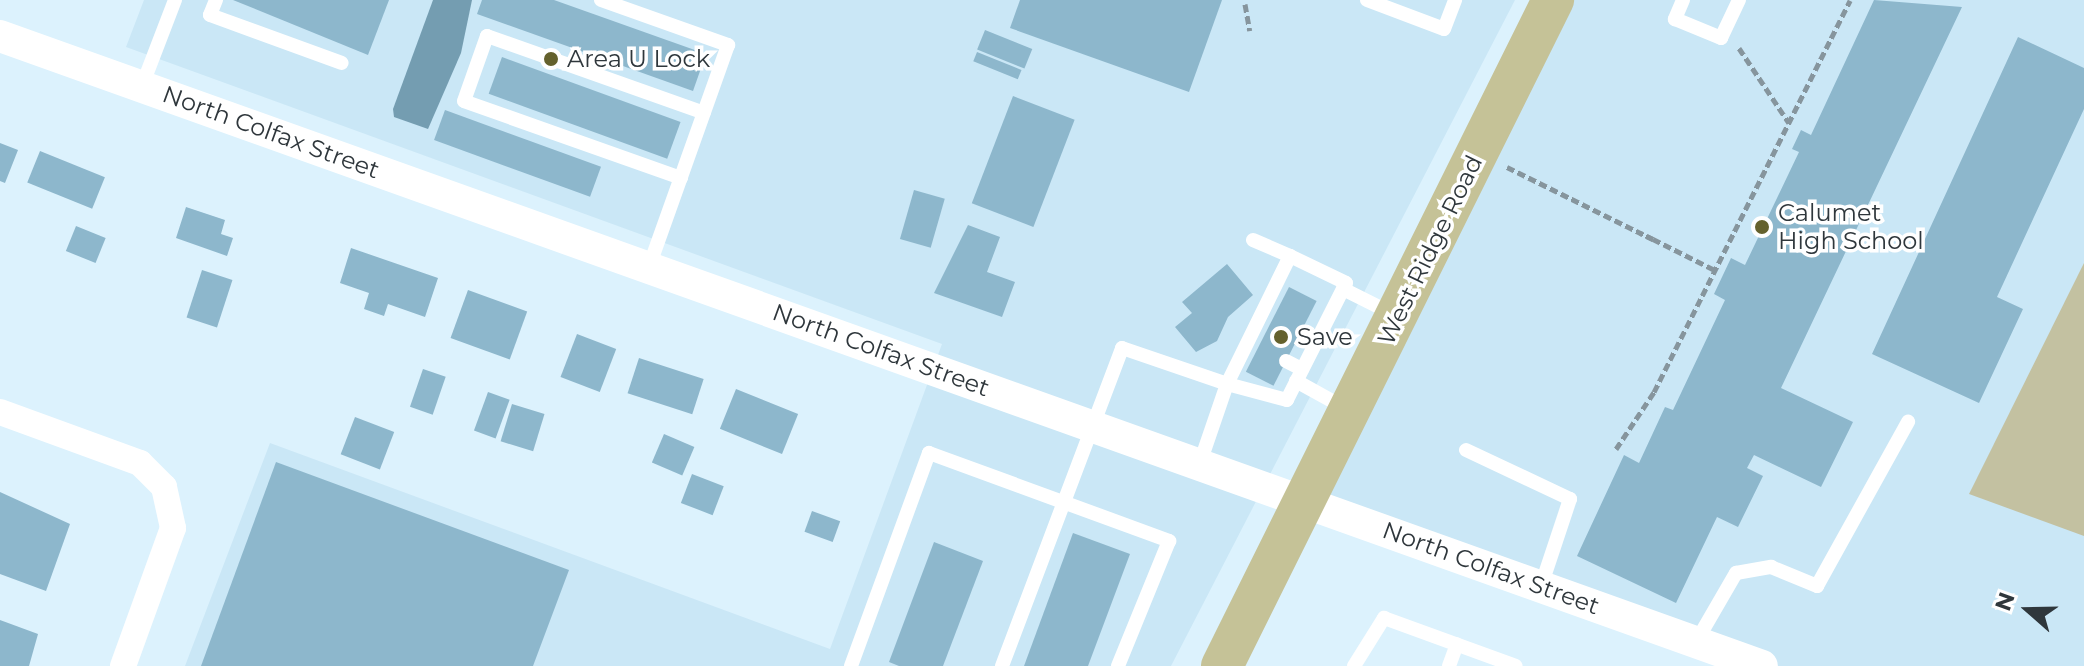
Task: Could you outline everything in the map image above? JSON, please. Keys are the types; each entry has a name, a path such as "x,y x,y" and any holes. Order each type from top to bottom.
{"main road":[{"name":"West Ridge Road","path":"1222,666 1553,0"}],"street":[{"name":"North Colfax Street","path":"0,36 1306,500 1541,586 1710,653 1762,666"},
{"path":"0,412 140,463 164,487 173,528 123,666"}],"lane":[{"path":"142,86 175,0"},
{"path":"216,0 210,15 342,63"},
{"path":"601,0 728,45 649,267"},
{"path":"1367,0 1444,29 1455,0"},
{"path":"1683,0 1675,19 1721,38 1739,0"},
{"path":"681,178 464,101 477,62 487,36 704,113"},
{"path":"1002,666 1122,348 1227,384 1287,400 1346,283 1253,240"},
{"path":"1200,463 1227,384 1254,344 1290,256"},
{"path":"1343,289 1397,316"},
{"path":"1304,328 1320,335"},
{"path":"1286,361 1299,375 1350,411"},
{"path":"1710,653 1736,573 1771,567 1817,586 1908,422"},
{"path":"1466,450 1570,499 1541,586"},
{"path":"851,666 929,453 1169,541 1118,666"},
{"path":"1354,666 1384,618 1516,666"},
{"path":"1449,666 1457,644"}],"path":[{"path":"1616,449 1715,270 1850,0"},
{"path":"1245,4 1250,31"},
{"path":"1739,48 1789,123"},
{"path":"1478,153 1715,270"}],"shaded area":[{"path":"144,0 1515,0 1171,666 185,666 270,443 830,649 942,344 126,47"},
{"path":"433,0 472,0 461,53 428,129 394,117 393,109"},
{"name":"Calumet High School","path":"1553,0 2084,0 2084,666 1766,666 1306,500"},
{"path":"2084,263 2084,536 1969,494"}],"building":[{"path":"233,0 389,0 368,55"},
{"path":"482,0 554,0 706,54 693,91 477,14"},
{"path":"1020,0 1222,0 1189,92 1010,28"},
{"path":"1874,0 1962,7 1781,388 1853,422 1821,487 1754,455 1747,468 1763,476 1738,527 1717,517 1676,603 1577,556 1624,455 1639,463 1665,407 1673,410 1725,300 1714,294 1731,258 1745,265 1799,152 1792,149 1801,130 1811,135"},
{"path":"985,30 1032,49 1024,69 977,49"},
{"path":"2018,37 2084,68 2084,109 1997,297 2023,309 1979,403 1872,354"},
{"path":"977,52 1022,70 1018,79 973,61"},
{"path":"502,57 681,122 667,159 489,94"},
{"path":"1013,96 1075,120 1033,227 972,203"},
{"path":"445,110 601,167 590,197 434,140"},
{"path":"0,143 18,150 5,183 0,181"},
{"path":"40,151 105,177 92,209 27,183"},
{"path":"914,190 945,199 931,248 900,239"},
{"path":"186,207 225,220 221,234 233,238 227,256 176,238"},
{"path":"968,225 1000,237 987,272 1015,282 1002,317 934,293"},
{"path":"76,226 106,238 96,263 66,251"},
{"path":"351,248 438,278 425,317 388,304 384,316 364,309 369,293 340,283"},
{"path":"1227,264 1253,295 1228,317 1217,341 1196,352 1175,327 1192,313 1182,302"},
{"path":"202,270 232,280 217,327 187,318"},
{"name":"Save","path":"1289,287 1317,301 1273,386 1246,372"},
{"path":"468,290 527,312 510,359 451,338"},
{"path":"577,334 616,349 600,392 561,377"},
{"path":"639,358 704,379 692,414 628,393"},
{"path":"423,369 446,377 433,415 410,407"},
{"path":"736,389 798,414 782,454 720,429"},
{"path":"488,392 510,400 496,438 474,431"},
{"path":"512,404 545,414 533,451 501,441"},
{"path":"355,417 394,432 380,469 341,454"},
{"path":"664,434 694,447 682,475 652,463"},
{"path":"276,462 569,570 533,666 201,666"},
{"path":"692,474 724,486 713,515 681,503"},
{"path":"0,492 70,524 46,591 0,574"},
{"path":"812,511 840,521 833,542 804,532"},
{"path":"1073,533 1130,554 1088,666 1024,666"},
{"path":"934,542 983,561 943,666 899,666 889,662"},
{"path":"0,620 38,634 29,666 0,666"}],"place":[{"name":"Area U Lock","path":"551,59"},
{"name":"Calumet High School","path":"1762,227"},
{"name":"Save","path":"1281,337"}]}
